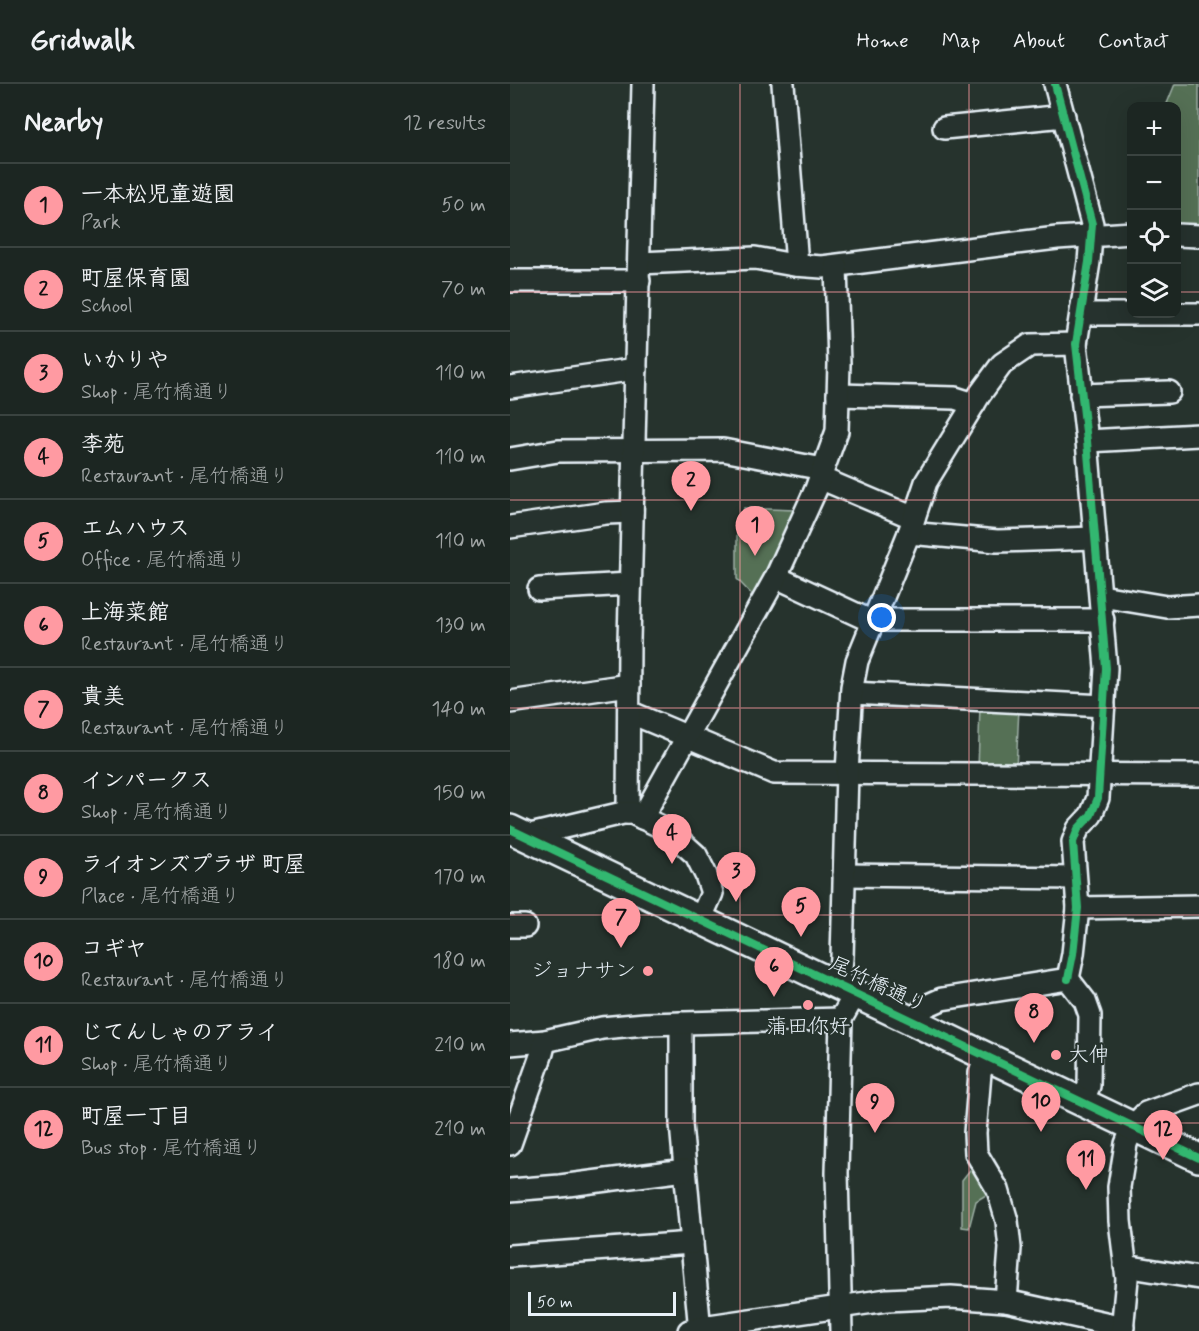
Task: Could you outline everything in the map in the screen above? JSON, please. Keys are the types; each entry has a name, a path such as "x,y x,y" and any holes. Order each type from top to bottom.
{"main road":[{"name":"尾竹橋通り","path":"518,832 1199,1158"}],"street":[{"path":"635,815 629,712 630,584 643,84"},
{"path":"783,84 797,265"},
{"path":"1055,84 1092,224 1076,344 1087,441 1106,668 1098,798 1091,815 1078,829 1073,842 1078,908 1068,979 1085,1001 1090,1015 1089,1086 1082,1101"},
{"path":"944,128 1064,116"},
{"path":"510,281 639,272 755,258 797,265 836,266 1092,235 1127,233"},
{"path":"1181,235 1199,236"},
{"path":"635,815 687,737 776,578 837,431 836,266"},
{"path":"1081,314 1199,314"},
{"path":"841,1331 837,1173 841,1019 844,989 841,968 847,772 852,693 857,661 912,526 926,482 974,404 1002,364 1030,345 1076,344"},
{"path":"510,387 636,369"},
{"path":"1081,395 1169,392"},
{"path":"838,395 955,398 974,404"},
{"path":"1087,441 1199,435"},
{"path":"510,459 558,451 723,450 821,473 912,526 997,541 1095,538"},
{"path":"510,527 606,513 632,512"},
{"path":"776,578 874,621 1103,620"},
{"path":"539,589 630,584"},
{"path":"1101,596 1167,607 1199,605"},
{"path":"510,702 629,685"},
{"path":"852,693 1104,706"},
{"path":"629,712 774,772 1199,775"},
{"path":"518,832 635,815 668,830 696,855 706,875 712,893 700,920"},
{"path":"844,875 1075,878"},
{"path":"1078,908 1199,906"},
{"path":"916,1023 924,1007 942,999 1068,979"},
{"path":"510,1044 544,1041 602,1028 645,1024 841,1019"},
{"path":"681,1023 681,1124 692,1243 696,1330 770,1324 839,1308 887,1300 951,1297 1006,1301 1122,1329 1126,1290 1119,1187 1126,1144 1133,1126 1152,1110 1197,1089"},
{"path":"510,1144 543,1053 544,1041"},
{"path":"986,1057 980,1073 975,1133 976,1153 998,1190 1007,1221 1010,1248 1006,1301"},
{"path":"510,1190 686,1170"},
{"path":"510,1256 692,1243"},
{"path":"1125,1266 1199,1278"}],"green space":[{"path":"1175,84 1199,84 1199,229 1181,228 1181,102 1168,102"},
{"path":"744,508 794,510 754,597 737,579 737,534 743,531"},
{"path":"980,706 1019,708 1016,769 978,770"},
{"path":"973,1166 991,1192 976,1201 969,1228 962,1227 962,1180"}],"cycle path":[{"path":"1055,84 1092,224 1089,262 1076,344 1087,441 1106,668 1098,798 1091,815 1078,829 1073,842 1078,908 1068,979"},
{"path":"510,829 1199,1158"}],"place":[{"name":"町屋保育園","path":"691,511"},
{"name":"一本松児童遊園","path":"755,556"},
{"name":"李苑","path":"672,864"},
{"name":"いかりや","path":"736,902"},
{"name":"エムハウス","path":"801,937"},
{"name":"貴美","path":"621,948"},
{"name":"ジョナサン","path":"648,971"},
{"name":"上海菜館","path":"774,997"},
{"name":"蒲田你好","path":"808,1005"},
{"name":"インパークス","path":"1034,1043"},
{"name":"大伸","path":"1056,1055"},
{"name":"コギヤ","path":"1041,1132"},
{"name":"ライオンズプラザ 町屋","path":"875,1133"},
{"name":"町屋一丁目","path":"1163,1160"},
{"name":"じてんしゃのアライ","path":"1086,1190"}]}
